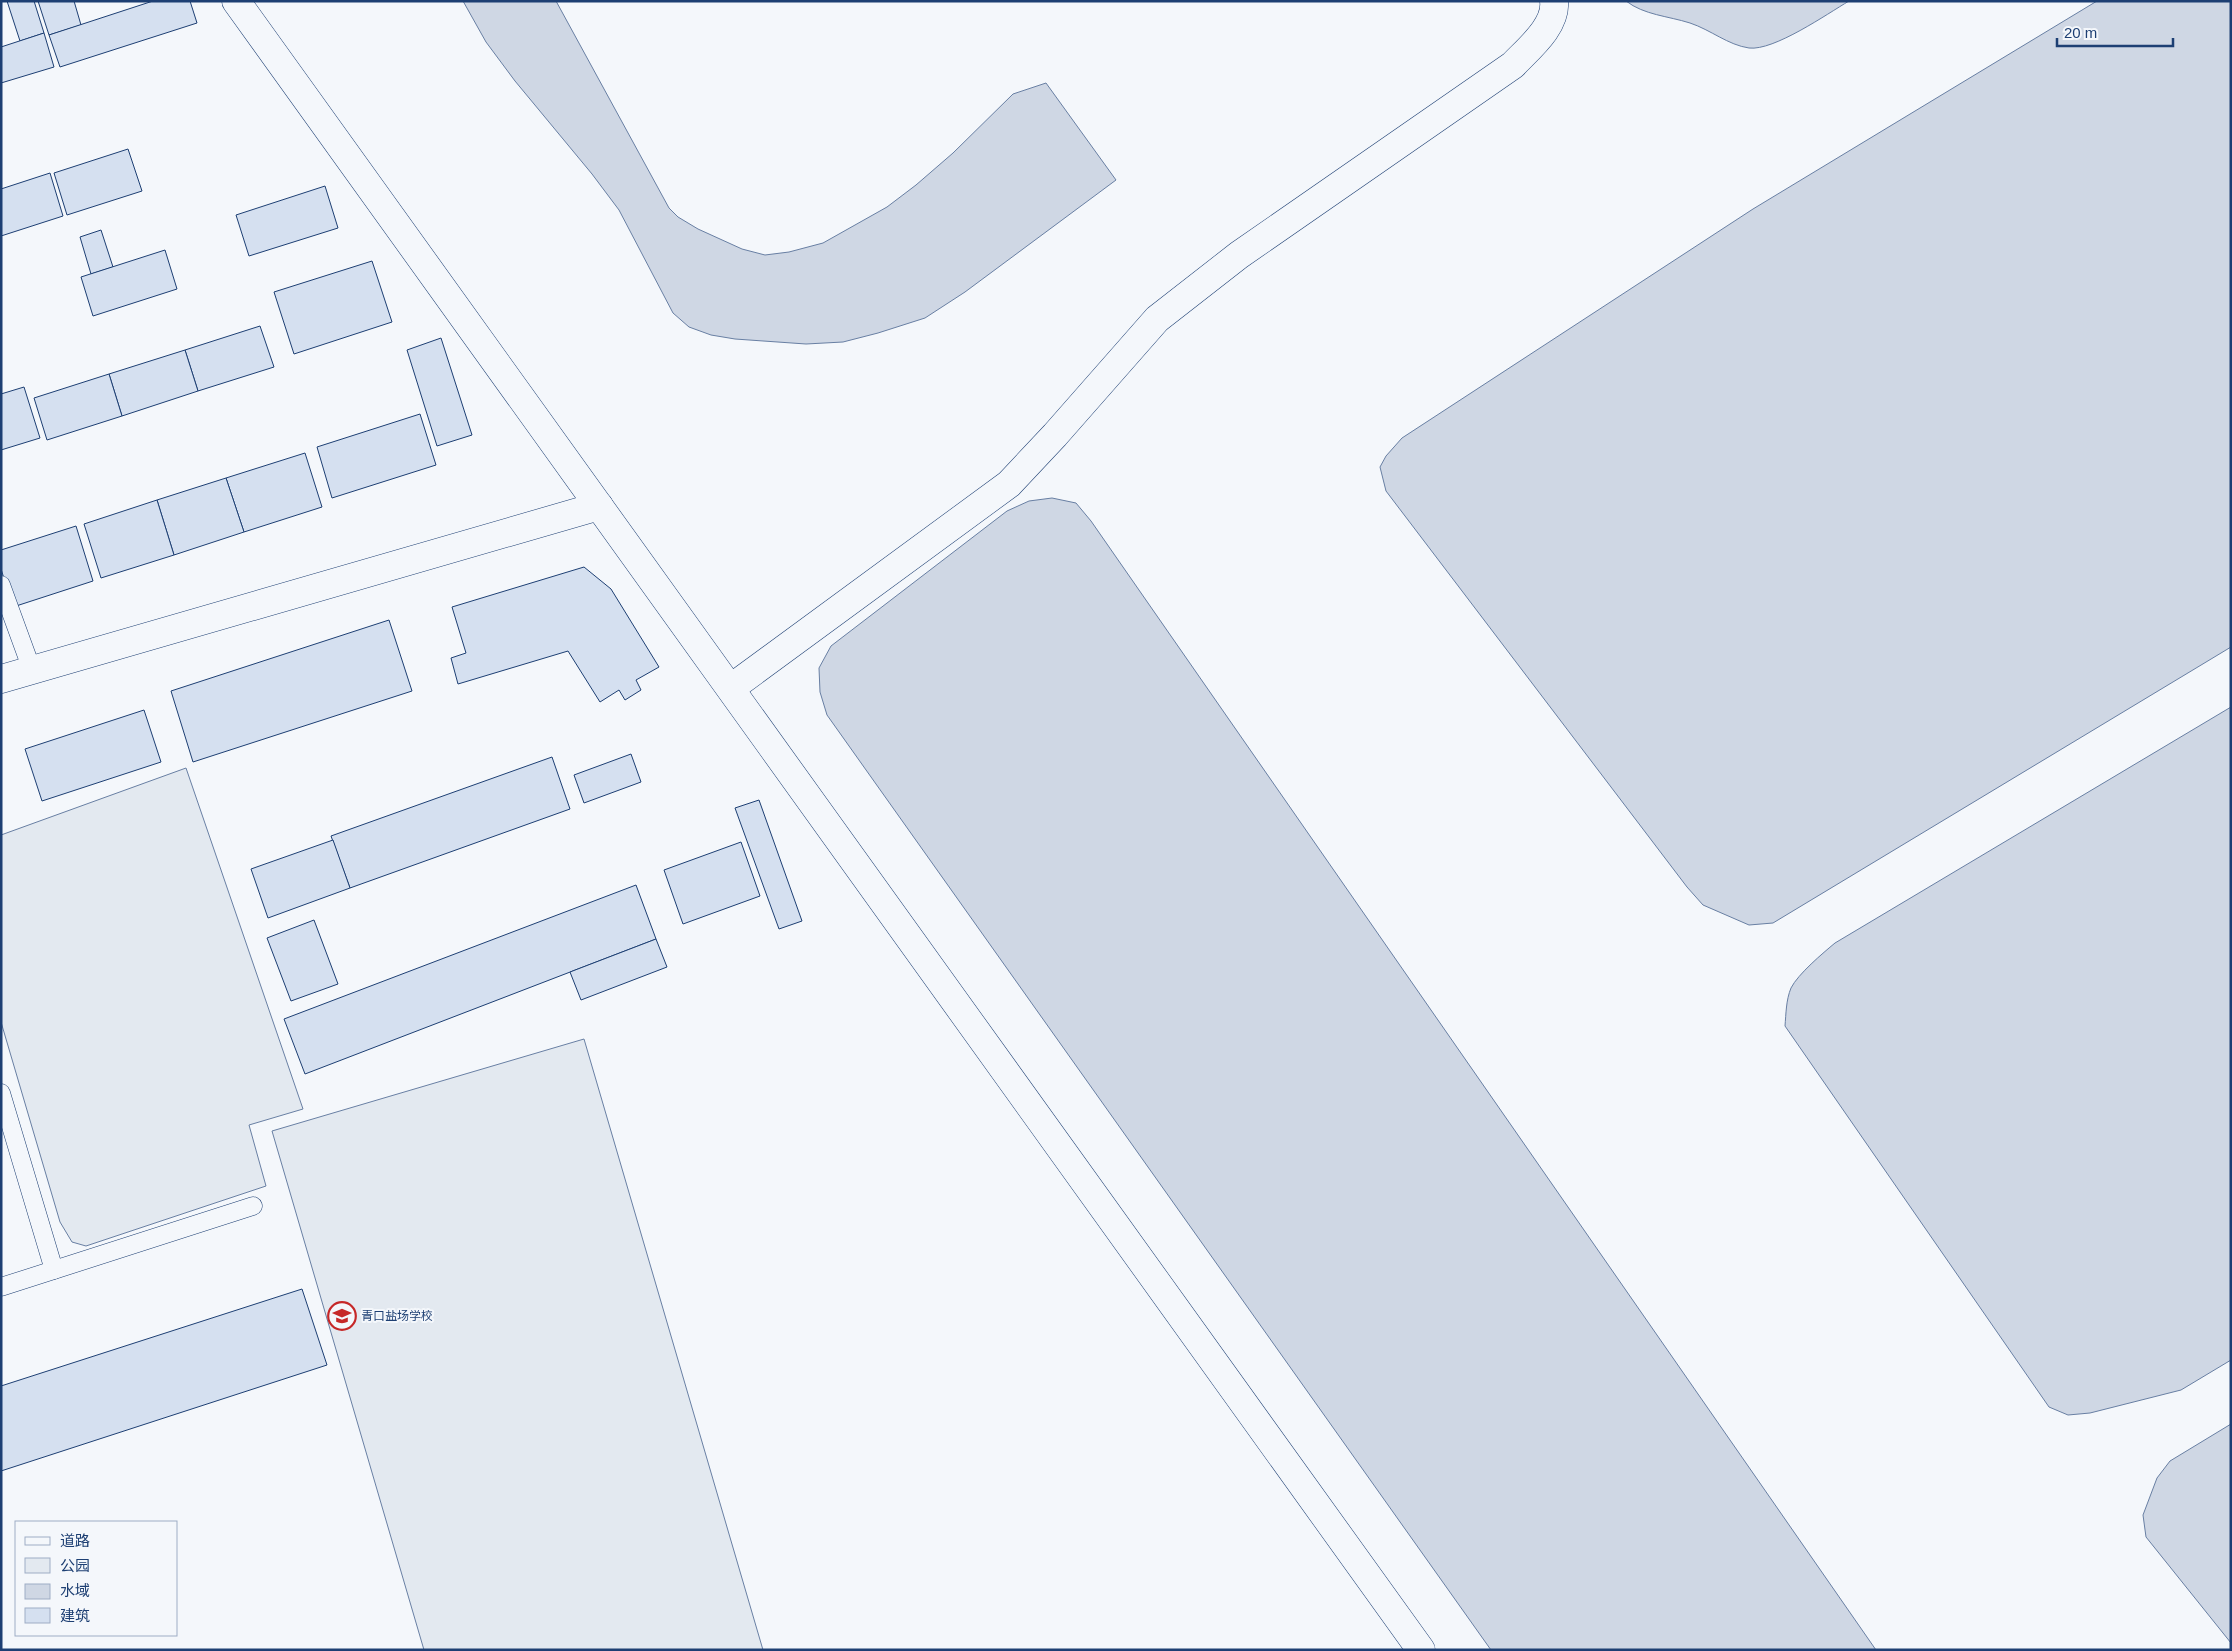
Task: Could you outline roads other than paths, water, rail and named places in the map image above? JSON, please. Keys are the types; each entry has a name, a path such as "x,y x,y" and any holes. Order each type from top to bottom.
{"street":[{"path":"236,1 1421,1650"},
{"path":"731,688 1009,484 1055,435 1157,319 1239,255 1513,64 1545,33 1555,7 1554,1"},
{"path":"1,679 599,506"}],"lane":[{"path":"1,585 32,670"},
{"path":"1,1093 54,1270"},
{"path":"1,1287 253,1206"}],"water":[{"path":"463,1 556,1 669,208 678,217 698,229 742,249 765,255 789,252 823,243 887,207 916,185 953,153 1013,94 1046,83 1116,180 965,292 925,318 843,342 806,344 735,339 711,335 689,327 673,313 619,210 592,174 515,81 486,42"},
{"path":"1626,1 1849,1 1786,38 1772,44 1749,48 1734,44 1690,23 1640,9"},
{"path":"2097,1 2231,1 2231,647 1773,923 1749,925 1703,905 1687,887 1386,491 1380,467 1386,456 1402,438 1753,209"},
{"path":"1052,498 1076,503 1091,521 1876,1650 1491,1650 827,715 820,692 819,668 831,646 1007,511 1029,501"},
{"path":"2231,707 2231,1360 2181,1390 2090,1413 2068,1415 2049,1407 1785,1026 1788,997 1794,982 1799,976 1835,943"},
{"path":"2231,1424 2231,1643 2146,1537 2143,1515 2157,1478 2170,1461"}],"place":[{"name":"青口盐场学校","path":"342,1316"}]}
